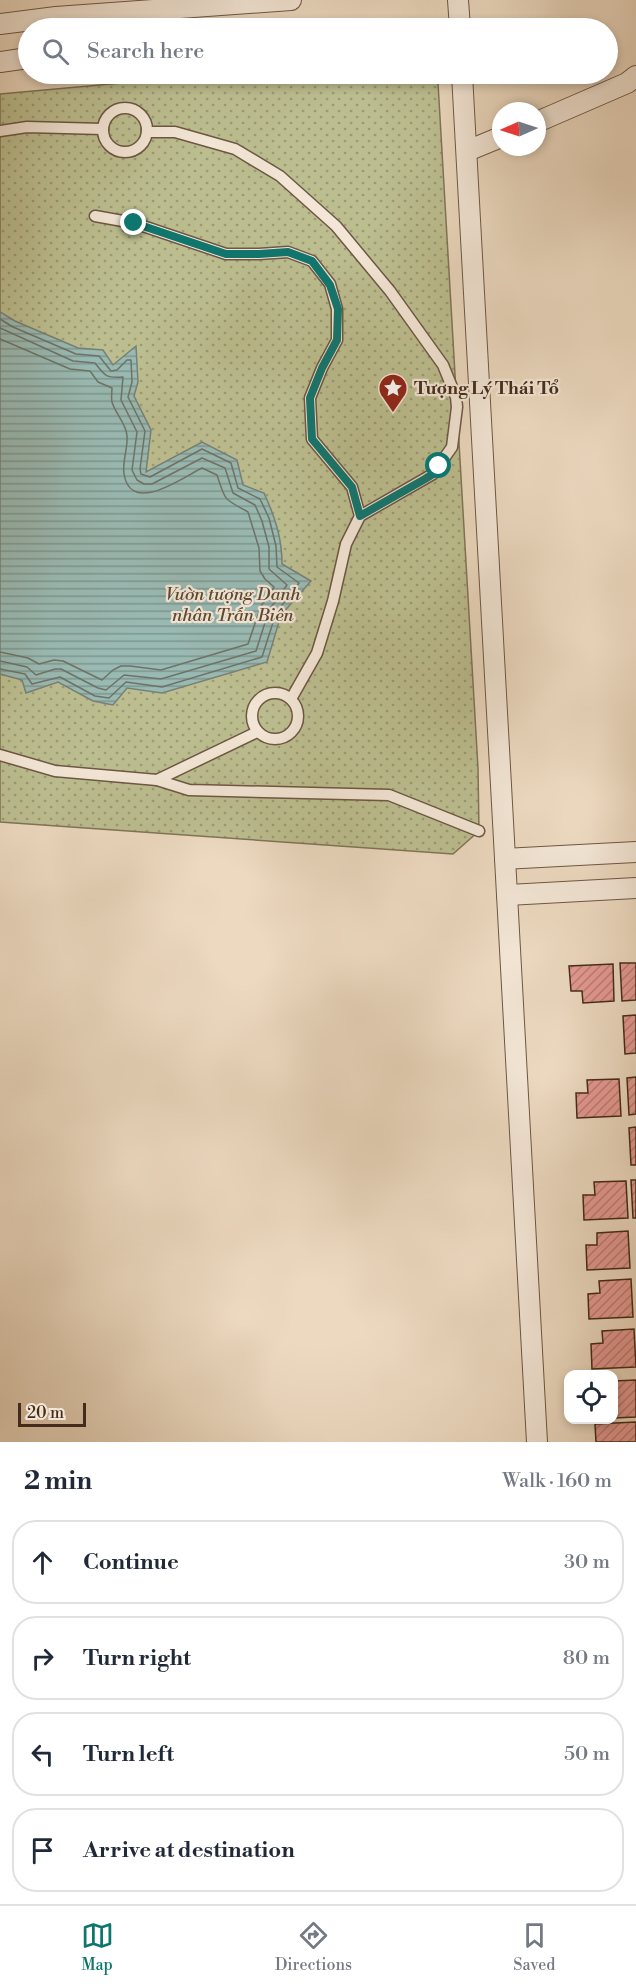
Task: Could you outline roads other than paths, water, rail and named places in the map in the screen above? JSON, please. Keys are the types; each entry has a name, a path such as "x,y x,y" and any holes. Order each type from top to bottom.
{"street":[{"path":"48,18 291,0"},
{"path":"458,0 459,18"},
{"path":"0,24 18,22"},
{"path":"0,62 18,59"},
{"path":"546,118 627,83 636,76"},
{"path":"463,84 537,1442"},
{"path":"467,151 492,141"},
{"path":"505,859 636,852"},
{"path":"507,896 636,888"}],"lane":[{"path":"125,108 141,115 146,123 147,132 145,141 139,147 130,152 121,152 108,144 103,129 109,115 125,108"},
{"path":"0,131 27,127 103,129"},
{"path":"147,132 174,132 235,149 280,176 336,226 390,291 443,365 456,397 452,447 433,474 360,516 346,544 333,601 317,653 291,699"},
{"path":"95,216 134,223 226,254 288,252 312,261 330,285 338,309 337,340 310,398 312,439 352,487 360,516"},
{"path":"273,693 283,694 291,699 297,707 299,717 297,727 291,734 282,739 273,740 257,732 252,718 256,702 273,693"},
{"path":"157,780 257,732"},
{"path":"0,755 56,771 157,780 189,790 389,795 479,831"}],"water":[{"path":"0,312 15,321 78,348 103,350 113,365 136,346 138,382 134,396 151,430 146,472 202,442 237,460 243,485 264,493 277,528 282,564 311,581 281,615 267,662 162,693 127,688 113,705 93,701 58,682 26,693 22,680 0,674"}],"place":[{"name":"Tượng Lý Thái Tổ","path":"393,414"}],"park label":[{"name":"Vườn tượng Danh nhân Trấn Biên","path":"233,604"}]}
